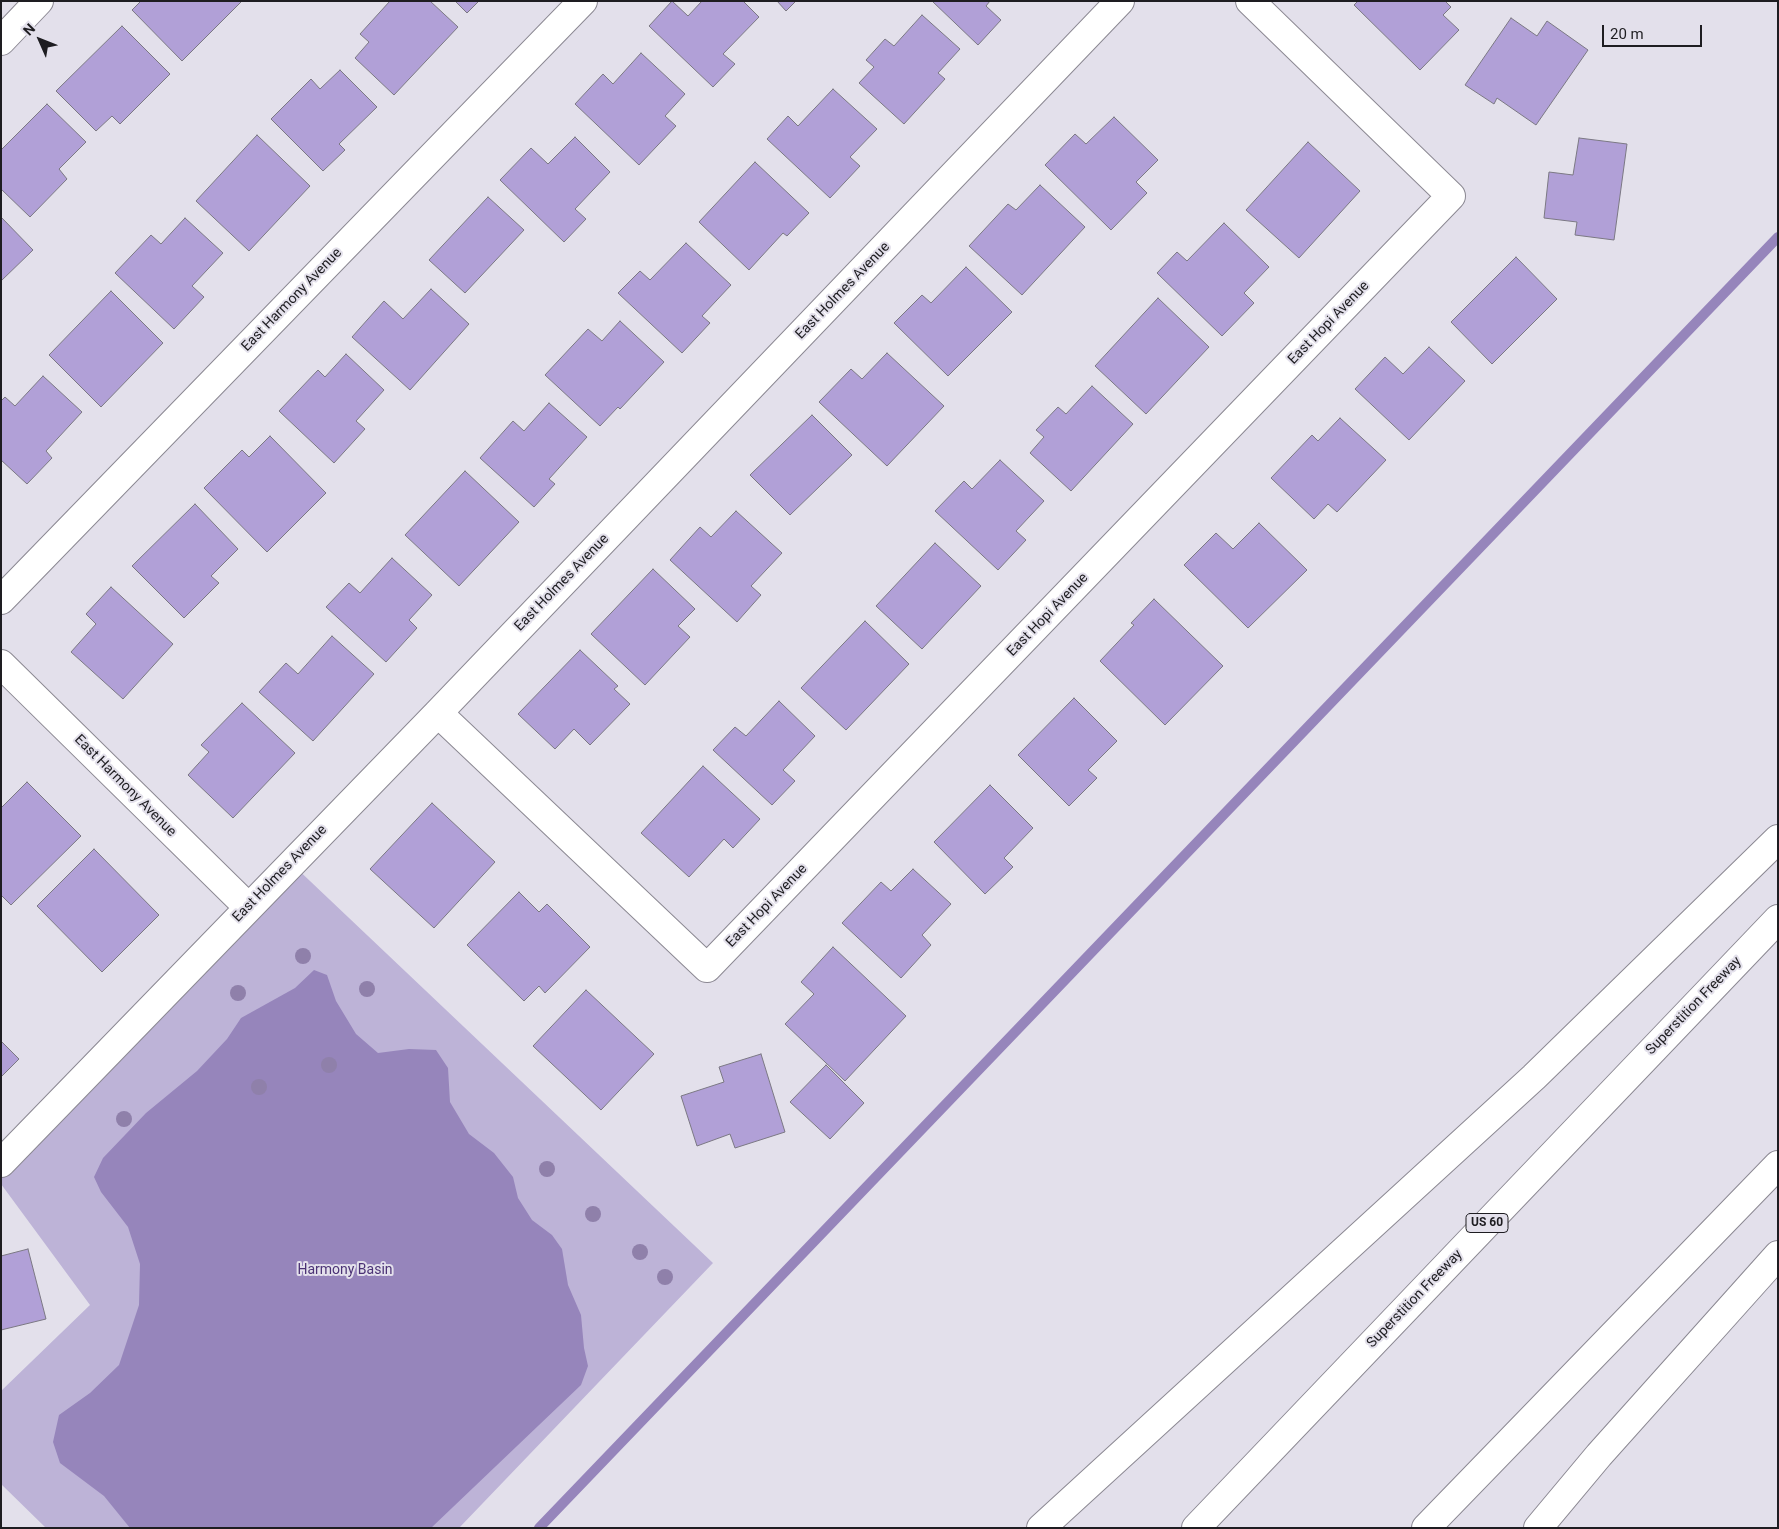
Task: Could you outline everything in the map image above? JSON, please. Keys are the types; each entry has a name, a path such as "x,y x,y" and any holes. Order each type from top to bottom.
{"main road":[{"path":"1,41 39,1"},
{"name":"East Harmony Avenue","path":"1,600 583,1"},
{"name":"East Holmes Avenue","path":"1,1163 438,713 1120,1"},
{"name":"East Hopi Avenue","path":"438,713 707,968 1451,196 1250,1"},
{"name":"East Harmony Avenue","path":"1,664 248,907"},
{"path":"1041,1528 1534,1077 1778,839"},
{"name":"Superstition Freeway","path":"1196,1528 1778,919"},
{"path":"1426,1528 1778,1165"},
{"path":"1538,1528 1599,1455 1778,1255"}],"green space":[{"name":"Harmony Basin","path":"291,863 713,1263 459,1528 46,1528 1,1484 1,1391 90,1305 1,1184 1,1163"}],"shaded area":[{"name":"Harmony Basin","path":"314,970 327,975 336,1001 356,1034 378,1053 409,1049 436,1050 448,1068 450,1102 469,1134 494,1153 513,1177 518,1198 532,1220 552,1235 562,1249 568,1285 581,1315 584,1348 588,1366 581,1385 431,1528 130,1528 104,1496 60,1463 53,1442 59,1415 90,1393 119,1365 139,1305 140,1264 128,1227 101,1192 94,1177 103,1158 146,1113 197,1071 227,1039 241,1018 295,988"}],"building":[{"path":"141,1 241,2 182,61 132,10"},
{"path":"390,1 430,1 458,27 394,95 355,58 369,42 360,34"},
{"path":"455,1 479,1 467,13"},
{"path":"672,1 688,16 702,1 743,1 759,17 723,54 735,64 713,87 649,26"},
{"path":"777,1 796,1 786,11"},
{"path":"932,1 990,1 986,6 1001,20 978,45"},
{"path":"1358,1 1445,1 1451,7 1443,15 1459,30 1420,70 1354,5"},
{"path":"922,15 960,49 938,73 945,79 904,124 859,83 874,67 866,60 885,39 894,46"},
{"path":"1511,18 1537,36 1547,21 1588,50 1536,125 1497,98 1494,104 1465,85"},
{"path":"122,26 170,74 120,124 112,116 96,131 56,91"},
{"path":"641,53 685,94 665,116 676,126 639,165 575,104 603,74 613,84"},
{"path":"340,70 377,107 339,144 345,150 323,171 271,119 311,79 320,89"},
{"path":"833,89 877,129 850,157 860,166 830,198 767,139 788,116 798,126"},
{"path":"47,104 86,142 59,169 67,179 30,217 1,189 1,150"},
{"path":"1114,117 1158,160 1136,182 1147,193 1111,230 1045,165 1075,134 1086,144"},
{"path":"257,135 310,186 249,251 196,201"},
{"path":"575,137 610,172 575,209 586,219 564,242 500,180 531,148 548,164"},
{"path":"1579,138 1627,144 1614,240 1575,235 1577,222 1544,218 1549,172 1573,175"},
{"path":"1308,142 1360,191 1299,258 1246,210"},
{"path":"755,162 809,213 787,236 783,233 749,270 699,222"},
{"path":"1040,185 1085,227 1022,295 969,246 1008,204 1016,210"},
{"path":"488,197 524,230 465,293 429,260"},
{"path":"1,217 33,250 1,281"},
{"path":"185,218 223,253 192,286 204,297 174,329 115,273 151,235 161,244"},
{"path":"1224,223 1269,267 1244,293 1254,303 1222,336 1157,273 1177,252 1187,261"},
{"path":"686,243 731,285 702,316 710,323 682,353 618,293 640,271 650,280"},
{"path":"1516,257 1557,299 1492,364 1451,322"},
{"path":"966,267 1012,312 948,376 894,323 922,295 931,303"},
{"path":"431,289 469,324 410,390 352,337 384,301 403,319"},
{"path":"111,291 163,343 101,407 49,355"},
{"path":"1158,298 1209,347 1146,414 1095,366"},
{"path":"620,321 664,362 620,409 618,407 600,426 545,375 588,329 602,341"},
{"path":"1429,347 1465,381 1409,440 1355,389 1385,357 1403,374"},
{"path":"887,353 944,406 887,466 819,402 851,369 862,379"},
{"path":"346,354 384,390 356,421 365,429 334,463 279,411 318,370 325,377"},
{"path":"43,376 82,412 46,451 52,458 27,484 1,460 1,401 5,397 15,406"},
{"path":"1092,386 1133,424 1071,491 1030,453 1044,437 1036,430 1058,407 1066,414"},
{"path":"549,403 587,437 549,479 555,484 534,507 480,458 513,421 524,431"},
{"path":"812,415 852,455 790,515 750,475"},
{"path":"1340,418 1386,460 1337,512 1328,504 1314,519 1271,478 1312,435 1318,441"},
{"path":"270,436 326,493 267,552 204,488 242,450 249,457"},
{"path":"1000,460 1044,501 1016,531 1026,540 998,570 935,511 964,481 972,489"},
{"path":"465,471 519,522 459,586 405,535"},
{"path":"195,504 238,549 211,576 219,583 184,618 132,566"},
{"path":"736,511 782,553 751,586 761,595 737,622 670,560 700,527 711,537"},
{"path":"1259,523 1307,570 1248,628 1184,565 1216,533 1233,549"},
{"path":"935,543 981,586 922,649 876,606"},
{"path":"392,558 432,595 409,620 417,628 386,662 326,607 349,583 360,593"},
{"path":"653,569 695,609 678,626 690,637 645,685 591,634"},
{"path":"111,587 173,644 123,699 71,652 96,624 86,614"},
{"path":"1154,599 1223,666 1165,725 1100,661 1134,625 1131,623"},
{"path":"865,621 909,664 846,730 801,688"},
{"path":"332,636 374,674 313,741 259,692 286,663 298,674"},
{"path":"580,650 618,686 614,689 630,704 590,745 574,729 555,749 518,714"},
{"path":"1074,698 1117,741 1088,770 1097,778 1069,806 1018,755"},
{"path":"779,701 815,736 783,770 795,781 772,805 713,750 735,727 746,736"},
{"path":"242,703 295,753 233,818 188,775 209,752 201,745"},
{"path":"703,766 760,819 733,848 724,839 689,877 641,833"},
{"path":"27,782 81,836 11,905 1,895 1,808"},
{"path":"990,785 1033,828 1004,858 1013,867 985,894 934,842"},
{"path":"432,803 495,862 434,928 370,869"},
{"path":"94,849 159,915 102,972 37,906"},
{"path":"913,869 951,904 922,935 931,945 901,978 842,923 881,882 891,891"},
{"path":"519,892 539,912 547,904 590,947 545,993 539,986 524,1001 467,945"},
{"path":"833,947 906,1016 845,1081 785,1024 814,994 801,982"},
{"path":"586,990 654,1054 601,1110 533,1046"},
{"path":"1,1041 19,1059 1,1077"},
{"path":"761,1054 785,1132 735,1148 730,1134 697,1146 681,1096 724,1082 719,1067"},
{"path":"826,1065 864,1103 830,1139 790,1102"},
{"path":"28,1249 46,1319 1,1330 1,1256"}],"waterway":[{"path":"539,1528 1778,237"}]}
